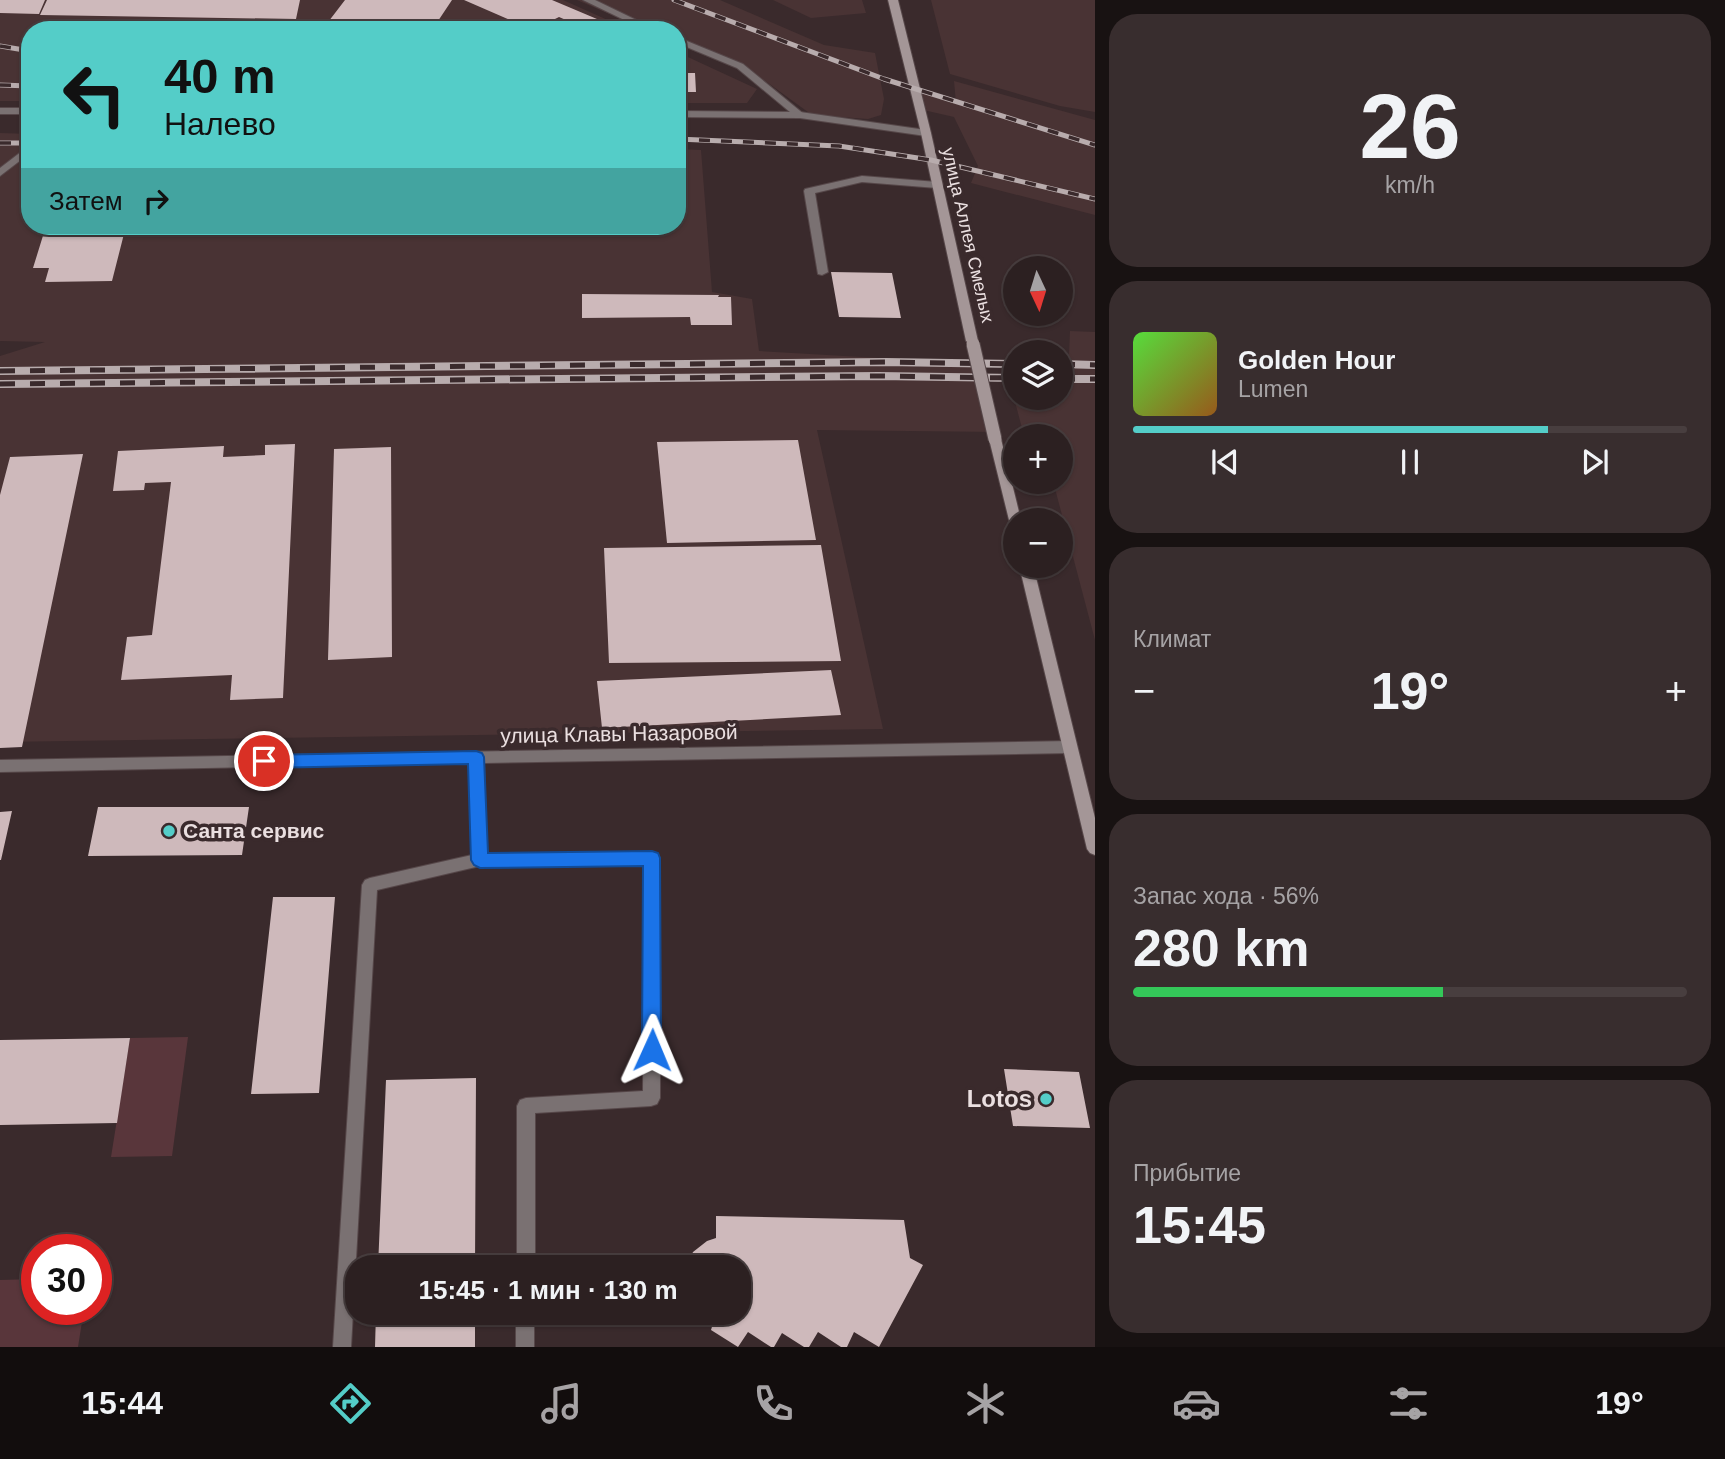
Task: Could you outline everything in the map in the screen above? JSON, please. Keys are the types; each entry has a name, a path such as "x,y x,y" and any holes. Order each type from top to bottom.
{"main road":[{"name":"улица Аллея Смелых","path":"893,0 1012,508"},
{"path":"1029,578 1095,849"}],"street":[{"path":"588,0 634,21"},
{"path":"686,44 740,66 800,115"},
{"path":"0,111 21,111"},
{"path":"686,114 800,115 926,133"},
{"path":"0,173 21,156"},
{"path":"822,272 809,191 862,179 937,185"},
{"name":"улица Клавы Назаровой","path":"0,766 1070,747"},
{"path":"476,757 480,860"},
{"path":"342,1347 370,885 480,860 652,858 651,1098 526,1106 526,1255"},
{"path":"525,1347 526,1325"}],"shaded area":[{"path":"0,0 563,0 610,21 21,21 21,101 0,101"},
{"path":"577,0 720,0 824,45 875,53 884,99 881,115 868,119 812,115 764,80 686,46 686,21 626,21"},
{"path":"773,0 862,0 866,13 811,18"},
{"path":"931,0 1095,0 1095,112 1060,106 950,74"},
{"path":"686,56 757,89 747,103 686,103"},
{"path":"954,81 1095,120 1095,215 971,183 978,166 954,117 919,109 914,90 956,103"},
{"path":"0,133 21,134 21,235 686,235 686,149 701,150 712,292 752,299 759,351 983,364 1000,432 817,430 883,729 0,742 0,356 45,342 0,341"},
{"path":"1070,331 1095,332 1095,640 1073,557 1073,508 1060,508 1056,494 1073,494 1073,424 1021,424 1017,410 1073,410 1073,340 1070,340"},
{"path":"188,1037 172,1156 111,1157 130,1038"},
{"path":"21,1279 21,1325 81,1325 78,1347 0,1347 0,1280"}],"building":[{"path":"0,0 45,0 39,14 0,13"},
{"path":"47,0 300,0 296,19 40,15"},
{"path":"345,0 452,0 438,21 329,21"},
{"path":"464,0 552,0 602,21 568,21 559,17 551,21 512,21"},
{"path":"686,73 695,73 696,92 686,92"},
{"path":"43,235 124,235 112,281 45,282 49,268 33,268"},
{"path":"831,272 892,273 901,318 839,317"},
{"path":"582,294 731,297 732,325 691,325 690,317 582,318"},
{"path":"798,440 816,540 667,543 657,442"},
{"path":"295,444 283,698 230,700 232,675 121,680 127,637 152,635 171,482 145,483 144,490 113,491 118,451 224,446 223,457 265,455 265,445"},
{"path":"391,447 392,657 328,660 334,449"},
{"path":"83,454 22,747 0,748 0,495 10,457"},
{"path":"821,545 841,661 609,663 604,548"},
{"path":"831,670 841,715 602,728 597,681"},
{"name":"Санта сервис","path":"98,807 249,807 242,855 88,856"},
{"path":"12,811 1,860 0,860 0,812"},
{"path":"273,897 335,897 319,1093 251,1094"},
{"path":"130,1038 117,1123 0,1125 0,1040"},
{"name":"Lotos","path":"1004,1069 1079,1072 1090,1128 1013,1126"},
{"path":"476,1078 475,1255 379,1255 386,1080"},
{"path":"716,1216 904,1220 910,1258 923,1265 879,1347 854,1332 847,1347 841,1347 818,1332 809,1347 804,1347 782,1333 774,1347 771,1347 748,1332 738,1347 711,1330 712,1325 751,1325 751,1255 692,1255 707,1241 716,1238"},
{"path":"376,1325 475,1325 475,1347 375,1347"}],"railway":[{"path":"674,0 884,79 1095,145"},
{"path":"0,46 21,50"},
{"path":"0,85 21,86"},
{"path":"686,139 839,146 931,160 1095,199"},
{"path":"0,143 21,143"},
{"path":"0,371 886,362 1003,364"},
{"path":"1073,364 1095,365"},
{"path":"0,384 879,376 1003,378"},
{"path":"1073,379 1095,379"}],"place":[{"name":"Санта сервис","path":"169,831"},
{"name":"Lotos","path":"1046,1099"}],"route":[{"path":"264,761 476,757 480,860 652,858 652,1050"}]}
